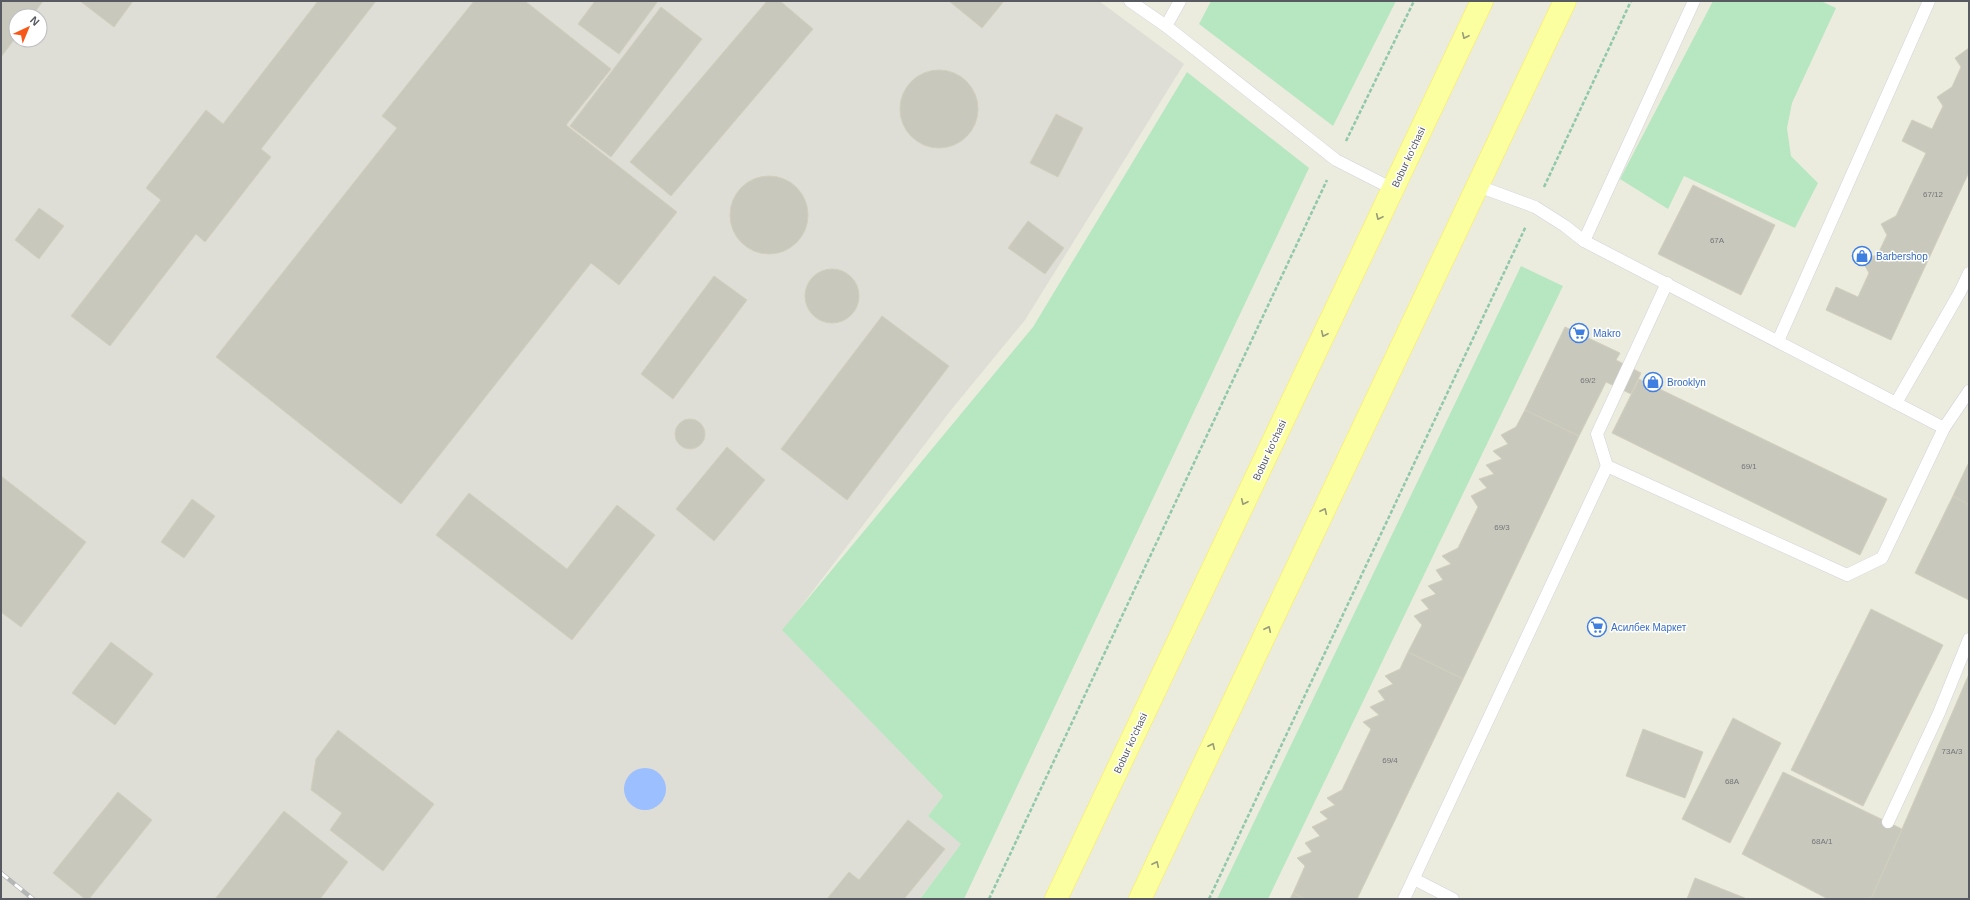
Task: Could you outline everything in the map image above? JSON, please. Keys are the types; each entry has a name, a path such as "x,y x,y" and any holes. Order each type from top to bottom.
{"main road":[{"name":"Bobur ko'chasi","path":"1056,899 1482,1"},
{"path":"1140,899 1565,1"}],"lane":[{"path":"1130,1 1166,26 1336,160 1393,188"},
{"path":"1166,26 1180,1"},
{"path":"1584,241 1694,1"},
{"path":"1778,341 1929,1"},
{"path":"1478,186 1535,207 1565,226 1584,241 1944,428"},
{"path":"1896,403 1960,292 1969,273"},
{"path":"1404,899 1607,466 1597,434 1667,284"},
{"path":"1607,466 1847,575 1882,558 1944,428 1969,391"},
{"path":"1888,822 1939,713 1969,640"},
{"path":"1414,879 1453,899"}],"path":[{"path":"988,899 1336,160 1414,1"},
{"path":"1209,899 1631,1"}],"shaded area":[{"path":"1,1 1099,1 1184,64 1025,320 951,410 783,630 943,796 928,816 962,843 920,899 1,899"}],"green space":[{"path":"1211,1 1396,1 1333,126 1199,24"},
{"path":"1713,1 1821,1 1836,8 1792,103 1787,128 1791,156 1818,183 1795,228 1684,176 1668,209 1620,179"},
{"path":"1187,72 1309,168 964,899 920,899 961,844 928,816 943,796 782,630 1033,327"},
{"path":"1521,266 1563,286 1268,899 1217,899"}],"water":[{"path":"645,768 660,774 666,789 660,804 645,810 630,804 624,789 630,774"}],"building":[{"path":"1,1 43,1 38,8 8,8 8,48 1,57"},
{"path":"80,1 133,1 114,27"},
{"path":"318,1 376,1 261,149 271,157 205,242 196,234 110,346 71,316 161,200 146,188 206,110 223,124"},
{"path":"474,1 525,1 611,69 566,125 677,212 619,285 591,263 401,504 216,357 397,128 382,116"},
{"path":"595,1 658,1 619,54 578,24"},
{"path":"767,1 780,1 813,29 671,196 630,162"},
{"path":"949,1 1004,1 982,28"},
{"path":"661,7 702,39 611,157 570,126"},
{"path":"1969,48 1969,172 1891,340 1826,310 1836,287 1858,297 1869,273 1863,262 1878,254 1887,235 1881,224 1896,216 1926,153 1902,141 1912,120 1932,129 1943,106 1937,97 1952,87 1961,67 1955,58"},
{"path":"939,70 954,73 967,81 975,94 978,109 975,124 967,137 954,145 939,148 924,145 911,137 903,124 900,109 903,94 911,81 924,73"},
{"path":"1056,114 1083,128 1058,177 1030,163"},
{"path":"769,176 784,179 797,187 805,200 808,215 805,230 797,243 784,251 769,254 754,251 741,243 733,230 730,215 733,200 741,187 754,179"},
{"path":"1693,185 1775,225 1741,295 1658,254"},
{"path":"39,208 64,226 39,259 15,240"},
{"path":"1028,221 1064,248 1045,274 1008,248"},
{"path":"832,269 842,271 851,277 857,286 859,296 857,306 851,315 842,321 832,323 822,321 813,315 807,306 805,296 807,286 813,277 822,271"},
{"path":"714,276 747,300 673,399 641,374"},
{"path":"882,316 949,366 847,500 781,449"},
{"path":"1565,327 1620,353 1616,360 1641,373 1631,394 1606,382 1579,436 1525,410"},
{"path":"1639,379 1887,499 1860,555 1612,433"},
{"path":"1525,410 1579,436 1463,679 1408,652 1422,625 1414,616 1429,609 1421,600 1436,594 1428,586 1443,580 1436,570 1451,564 1442,556 1458,548 1478,507 1471,496 1487,488 1479,479 1494,474 1486,465 1502,459 1493,451 1508,444 1501,435 1516,427"},
{"path":"690,419 701,423 705,434 701,445 690,449 679,445 675,434 679,423"},
{"path":"727,447 765,480 714,541 676,509"},
{"path":"1969,462 1969,505 1953,496"},
{"path":"1,476 86,542 21,627 1,612"},
{"path":"469,493 567,569 617,505 655,535 572,640 436,535"},
{"path":"1953,496 1969,505 1969,600 1915,573"},
{"path":"192,499 215,516 184,558 161,542"},
{"path":"1871,609 1943,645 1863,806 1791,770"},
{"path":"111,642 153,674 115,725 72,693"},
{"path":"1408,652 1463,679 1357,899 1305,899 1293,893 1305,866 1297,858 1312,852 1305,843 1320,836 1312,827 1328,819 1320,812 1335,805 1327,798 1342,790 1371,729 1363,722 1379,715 1370,707 1385,700 1378,691 1393,684 1385,676 1400,669"},
{"path":"1969,674 1969,899 1871,899 1902,829"},
{"path":"1733,718 1781,743 1730,843 1682,819"},
{"path":"1643,729 1703,752 1685,798 1626,776"},
{"path":"338,730 434,804 383,871 330,830 342,813 311,790 316,759"},
{"path":"1783,772 1902,829 1871,899 1828,899 1742,854"},
{"path":"118,792 152,820 89,899 85,899 53,873"},
{"path":"284,811 348,862 320,899 215,899"},
{"path":"908,820 945,849 904,899 827,899 849,872 859,880"},
{"path":"1695,878 1747,899 1687,899"},
{"path":"1293,893 1305,899 1290,899"}],"railway":[{"path":"1,873 33,899"}],"place":[{"name":"Barbershop","path":"1862,256"},
{"name":"Makro","path":"1579,333"},
{"name":"Brooklyn","path":"1653,382"},
{"name":"Асилбек Маркет","path":"1597,627"}]}
